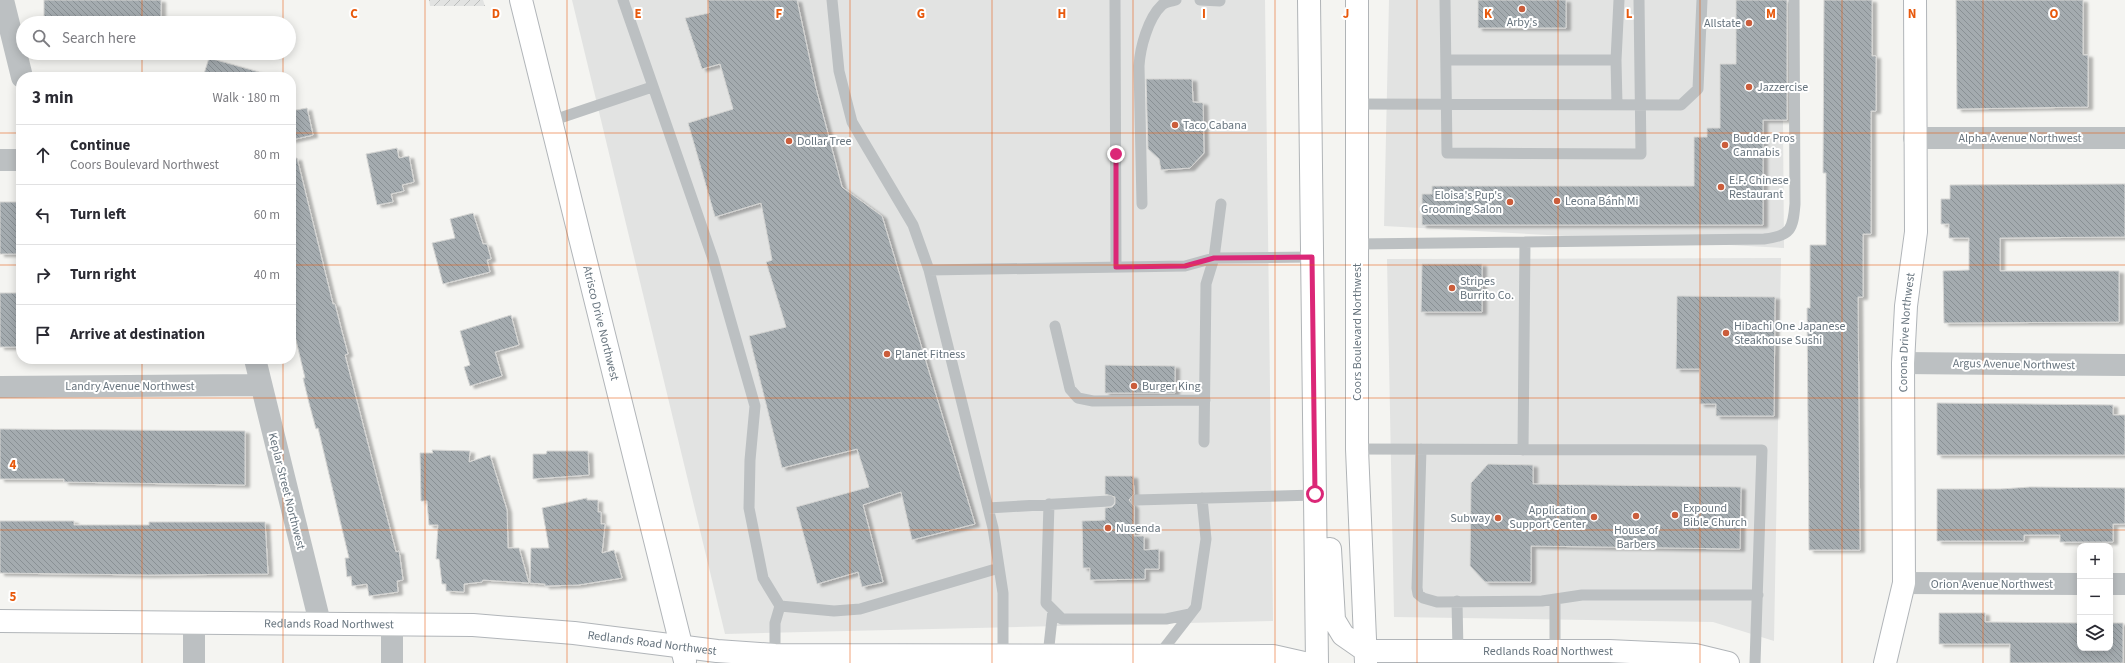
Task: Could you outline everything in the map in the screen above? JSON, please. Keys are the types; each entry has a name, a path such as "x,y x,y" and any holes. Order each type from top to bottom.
{"street":[{"path":"3,0 16,53"},
{"name":"Atrisco Drive Northwest","path":"521,0 683,655"},
{"path":"1309,0 1317,663"},
{"name":"Coors Boulevard Northwest","path":"1357,0 1357,449 1366,657"},
{"name":"Corona Drive Northwest","path":"1885,663 1904,583 1903,363 1906,306 1916,232 1914,138 1915,0"},
{"path":"18,60 21,72"},
{"name":"Alpha Avenue Northwest","path":"1914,138 2125,138"},
{"path":"0,160 16,160"},
{"name":"Argus Avenue Northwest","path":"1903,363 2125,365"},
{"name":"Keplar Street Northwest","path":"256,364 320,623"},
{"name":"Landry Avenue Northwest","path":"0,387 261,385"},
{"path":"1315,462 1328,508 1334,620 1342,635 1366,657"},
{"name":"Orion Avenue Northwest","path":"1904,583 2077,584"},
{"path":"2113,584 2125,584"},
{"name":"Redlands Road Northwest","path":"0,621 320,623 489,626 574,633 683,655 1003,659 1048,655 1273,656 1304,663"},
{"path":"194,623 194,663"},
{"path":"392,624 392,663"},
{"name":"Redlands Road Northwest","path":"1366,657 1458,652 1555,651 1609,657 1695,655 1728,663"}],"lane":[{"path":"623,0 713,259 755,406 750,460 749,508 763,578 780,606 775,623 775,655"},
{"path":"832,0 839,70 852,122 912,225 929,270 988,508 1003,593 1003,659"},
{"path":"1115,0 1116,267"},
{"path":"1142,204 1139,66 1140,47 1153,18 1162,4 1176,0"},
{"path":"1200,0 1220,1"},
{"path":"1445,0 1447,153 1641,154 1641,24 1639,0"},
{"path":"1616,105 1616,60 1619,0"},
{"path":"1357,104 1681,105 1698,90 1702,0"},
{"path":"1358,244 1764,239 1779,237 1788,232 1792,226 1795,204 1794,0"},
{"path":"1446,60 1616,60"},
{"path":"551,121 652,87"},
{"path":"1204,442 1206,284 1214,258 1221,204"},
{"path":"1523,450 1525,242"},
{"path":"929,270 1185,266 1214,258 1312,257"},
{"path":"1055,326 1070,389 1078,398 1092,401 1205,400"},
{"path":"1357,449 1762,450 1756,663"},
{"path":"1421,449 1418,594 1430,601 1554,600 1582,595 1758,595"},
{"path":"1136,500 1315,494"},
{"path":"1157,656 1196,607 1206,539 1202,498"},
{"path":"988,508 1109,501"},
{"path":"1049,504 1046,603 1062,620 1166,619 1190,614"},
{"path":"780,606 834,611 860,609 999,568"},
{"path":"1554,600 1555,651"},
{"path":"1457,601 1458,652"},
{"path":"1048,655 1053,610"}],"shaded area":[{"path":"429,0 483,0 485,6 430,6"},
{"path":"572,0 1265,0 1273,621 725,634"},
{"path":"1389,0 1782,0 1784,248 1384,226"},
{"path":"1781,258 1774,641 1713,622 1394,617 1387,259"}],"building":[{"path":"44,0 161,0 161,16 44,16"},
{"path":"708,0 797,0 816,88 842,187 882,216 975,524 912,540 901,492 863,505 883,582 862,587 858,572 817,584 796,507 869,487 857,449 782,468 749,336 786,327 766,262 772,260 761,203 715,217 688,123 733,109 720,64 702,69 685,18 709,13"},
{"path":"1478,0 1566,0 1566,28 1478,28"},
{"path":"1736,0 1787,0 1787,120 1763,120 1763,225 1422,225 1422,194 1432,194 1432,186 1694,186 1694,137 1707,137 1707,128 1720,128 1720,64 1736,64"},
{"path":"1824,0 1872,0 1872,56 1876,56 1876,111 1871,111 1871,234 1863,234 1863,297 1858,297 1860,550 1809,550 1807,308 1810,308 1810,245 1826,245 1826,173 1823,173"},
{"path":"1956,0 2083,0 2083,55 2088,55 2088,107 1957,109"},
{"path":"208,60 216,60 259,72 205,72"},
{"name":"Taco Cabana","path":"1146,79 1192,79 1193,102 1203,103 1204,153 1190,168 1161,170 1159,159 1148,149"},
{"path":"307,108 313,135 296,139 296,110"},
{"path":"397,148 399,158 409,156 414,182 402,185 404,191 391,194 393,202 377,205 366,154"},
{"path":"296,158 333,304 335,304 348,354 345,355 396,552 399,551 403,580 397,581 398,592 369,596 367,584 352,586 351,576 347,577 345,558 349,558 318,428 316,429 309,403 296,340"},
{"path":"2125,184 2125,237 2000,238 2000,271 2119,271 2119,322 1944,323 1943,271 1969,270 1969,238 1949,238 1949,224 1941,224 1941,199 1950,199 1950,185"},
{"path":"0,202 16,202 16,254 0,254"},
{"path":"473,213 483,244 487,244 491,259 487,260 490,272 443,284 432,243 455,238 450,219"},
{"name":"Stripes Burrito Co.","path":"1422,264 1482,264 1482,312 1421,312"},
{"path":"0,293 16,293 16,347 0,347"},
{"name":"Hibachi One Japanese Steakhouse Sushi","path":"1677,296 1775,297 1774,416 1716,416 1716,404 1700,404 1700,369 1676,369"},
{"path":"511,315 519,345 495,352 502,376 470,386 464,367 470,365 460,331"},
{"name":"Burger King","path":"1105,365 1175,366 1175,393 1105,393"},
{"path":"1937,403 2113,405 2113,415 2125,415 2125,455 1937,455"},
{"path":"0,429 245,431 245,485 64,482 64,479 0,479"},
{"path":"432,450 470,451 469,462 490,455 507,510 508,548 519,548 529,583 483,580 482,582 464,584 464,592 446,591 446,584 442,584 439,559 436,559 438,525 429,525 427,501 421,501 420,453 433,453"},
{"path":"547,451 588,451 589,475 533,479 533,454 546,454"},
{"path":"1488,464 1533,465 1533,484 1741,487 1740,549 1531,546 1531,582 1485,582 1470,566 1471,483"},
{"name":"Nusenda","path":"1105,476 1133,476 1134,494 1129,500 1134,506 1134,536 1144,536 1144,550 1159,549 1159,569 1145,569 1145,579 1090,580 1090,568 1083,568 1082,521 1105,520 1105,508 1112,507 1115,504 1115,497 1105,494"},
{"path":"2030,487 2125,488 2125,524 2113,524 2113,542 2060,542 2060,535 2024,535 2024,541 1937,541 1937,489 2001,489"},
{"path":"587,498 587,500 598,500 598,512 601,512 601,524 605,524 602,553 614,550 622,578 578,585 545,586 545,584 530,583 531,548 549,548 542,508"},
{"path":"0,521 74,521 74,525 149,525 149,522 265,522 268,574 149,575 0,573"},
{"path":"1939,613 1985,613 1985,622 2077,623 2077,651 2113,651 2113,623 2123,623 2123,663 2010,663 2010,644 1939,644"}],"place":[{"name":"Arby's","path":"1522,9"},
{"name":"Allstate","path":"1749,23"},
{"name":"Jazzercise","path":"1749,87"},
{"name":"Taco Cabana","path":"1175,125"},
{"name":"Dollar Tree","path":"789,141"},
{"name":"Budder Pros Cannabis","path":"1725,145"},
{"name":"E.F. Chinese Restaurant","path":"1721,187"},
{"name":"Leona Bánh Mi","path":"1557,201"},
{"name":"Eloisa's Pup's Grooming Salon","path":"1510,202"},
{"name":"Stripes Burrito Co.","path":"1452,288"},
{"name":"Hibachi One Japanese Steakhouse Sushi","path":"1726,333"},
{"name":"Planet Fitness","path":"887,354"},
{"name":"Burger King","path":"1134,386"},
{"name":"Expound Bible Church","path":"1675,515"},
{"name":"House of Barbers","path":"1636,516"},
{"name":"Application Support Center","path":"1594,517"},
{"name":"Subway","path":"1498,518"},
{"name":"Nusenda","path":"1108,528"}],"route":[{"path":"1116,154 1116,267 1185,266 1214,258 1312,257 1315,494"}]}
